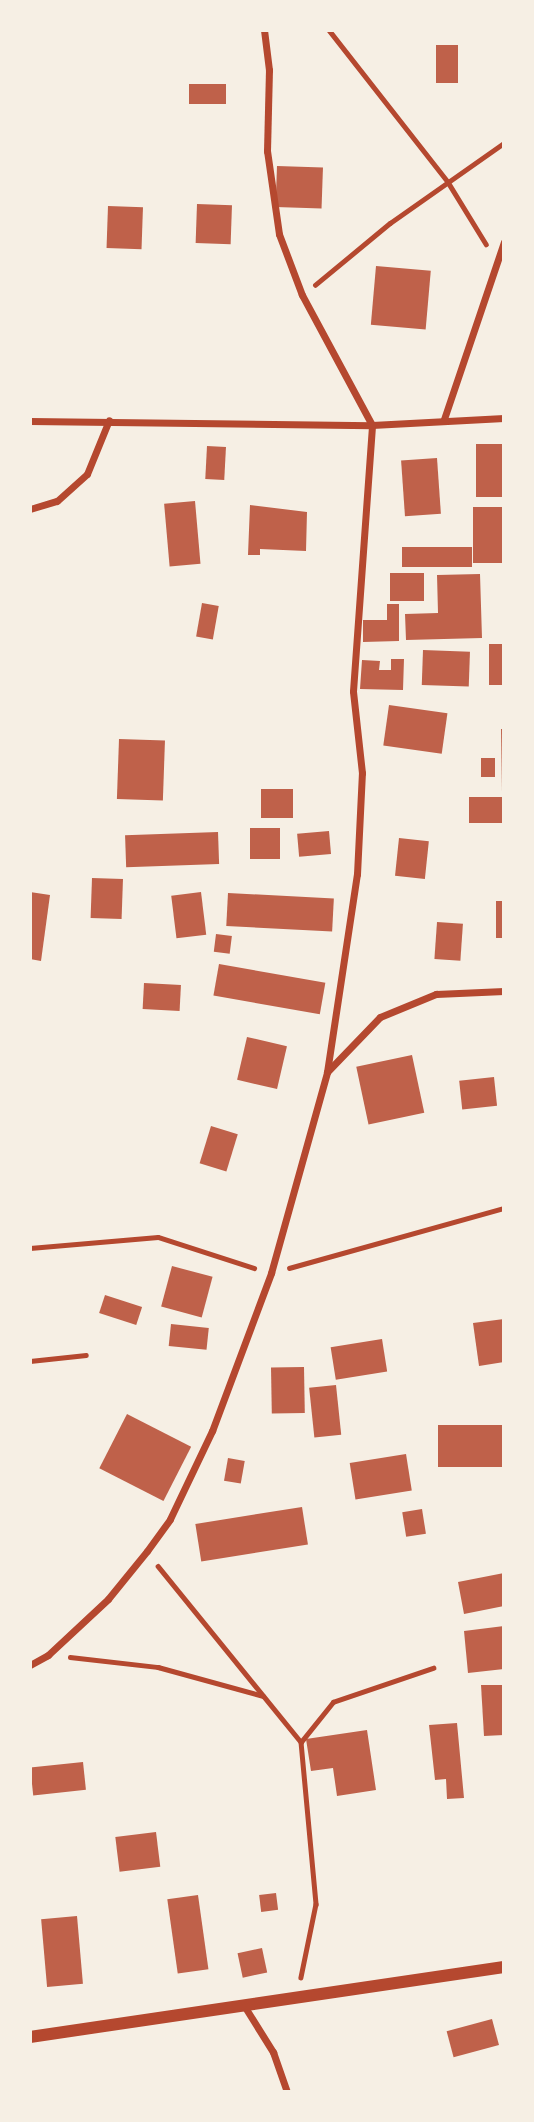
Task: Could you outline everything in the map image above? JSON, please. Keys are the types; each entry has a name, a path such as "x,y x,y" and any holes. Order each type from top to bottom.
{"street":[{"path":"30,1665 48,1655 108,1599 147,1551 170,1519 217,1419 271,1273 327,1072 357,874 362,773 353,691 372,425 302,295 279,234 267,151 270,70 264,30"},
{"path":"444,419 504,242"},
{"path":"30,421 372,425 444,419 504,418"},
{"path":"30,509 57,501 87,474 109,420"},
{"path":"327,1072 380,1017 436,994 504,991"},
{"path":"30,2037 504,1967"},
{"path":"242,2004 273,2052 287,2092"}],"path":[{"path":"329,30 447,182 497,263"},
{"path":"302,295 447,182 504,142"},
{"path":"30,1361 86,1354"},
{"path":"147,1551 301,1742 316,1904 298,1996"},
{"path":"48,1655 158,1667 264,1696"},
{"path":"301,1742 333,1702 433,1668"}],"building":[{"path":"436,45 458,45 458,83 436,83"},
{"path":"189,84 226,84 226,104 189,104"},
{"path":"277,166 323,168 322,209 276,207"},
{"path":"197,204 232,205 231,244 196,243"},
{"path":"108,206 143,207 142,249 107,248"},
{"path":"376,266 431,271 426,330 371,325"},
{"path":"476,444 504,444 504,497 476,497"},
{"path":"207,446 226,447 224,480 205,479"},
{"path":"437,458 441,514 405,516 401,461"},
{"path":"195,501 200,564 170,566 164,504"},
{"path":"250,505 307,512 306,551 260,549 260,555 248,555"},
{"path":"473,507 504,507 504,563 473,563"},
{"path":"402,547 472,547 472,567 402,567"},
{"path":"390,573 424,573 424,601 390,601"},
{"path":"480,574 482,638 406,640 405,614 438,613 437,575"},
{"path":"202,603 219,606 213,639 196,636"},
{"path":"387,604 399,604 399,641 363,642 363,620 387,620"},
{"path":"489,644 504,644 504,685 489,685"},
{"path":"423,650 470,652 469,687 422,685"},
{"path":"391,659 404,659 403,690 360,689 362,660 380,661 379,670 391,670"},
{"path":"389,705 447,713 442,754 383,746"},
{"path":"501,729 504,729 504,792 502,792"},
{"path":"119,739 165,741 163,801 117,799"},
{"path":"481,758 495,758 495,777 481,777"},
{"path":"261,789 293,789 293,818 261,818"},
{"path":"469,797 504,797 504,823 469,823"},
{"path":"250,828 280,828 280,859 250,859"},
{"path":"329,831 331,854 299,857 297,834"},
{"path":"218,832 219,864 126,867 125,835"},
{"path":"399,838 429,841 425,879 395,876"},
{"path":"92,878 123,879 122,919 91,918"},
{"path":"30,892 50,895 41,961 30,959"},
{"path":"201,892 206,935 176,938 171,896"},
{"path":"228,893 334,899 332,932 226,926"},
{"path":"496,901 504,901 504,938 496,938"},
{"path":"437,922 463,924 460,961 434,959"},
{"path":"216,934 232,936 230,954 214,952"},
{"path":"219,964 325,983 320,1014 213,996"},
{"path":"144,983 181,985 180,1011 143,1009"},
{"path":"247,1037 287,1046 277,1089 237,1080"},
{"path":"412,1055 424,1113 369,1125 356,1067"},
{"path":"494,1077 497,1106 462,1109 459,1081"},
{"path":"211,1126 238,1134 226,1171 200,1163"},
{"path":"172,1266 213,1277 202,1317 161,1307"},
{"path":"105,1295 142,1307 136,1325 99,1313"},
{"path":"504,1319 504,1362 479,1366 473,1323"},
{"path":"171,1324 209,1328 206,1350 169,1346"},
{"path":"382,1339 387,1372 336,1380 331,1347"},
{"path":"304,1367 305,1413 272,1414 271,1368"},
{"path":"336,1385 341,1435 314,1438 309,1388"},
{"path":"127,1414 191,1447 163,1501 99,1468"},
{"path":"438,1425 504,1425 504,1467 438,1467"},
{"path":"406,1454 412,1491 355,1499 350,1463"},
{"path":"228,1458 245,1461 241,1484 224,1481"},
{"path":"302,1507 308,1545 201,1561 195,1524"},
{"path":"422,1509 426,1534 406,1537 402,1512"},
{"path":"504,1573 504,1606 464,1614 458,1582"},
{"path":"504,1626 504,1669 468,1673 464,1631"},
{"path":"481,1685 504,1685 504,1735 484,1736"},
{"path":"457,1723 464,1798 447,1799 446,1779 435,1780 429,1725"},
{"path":"367,1730 376,1790 337,1796 333,1768 311,1771 306,1739"},
{"path":"83,1762 86,1790 33,1795 30,1768"},
{"path":"156,1832 160,1867 120,1872 115,1837"},
{"path":"276,1893 278,1910 261,1912 259,1895"},
{"path":"198,1895 208,1969 178,1974 167,1899"},
{"path":"77,1916 83,1984 47,1987 41,1919"},
{"path":"262,1948 267,1972 243,1978 238,1953"},
{"path":"492,2019 499,2045 454,2057 447,2031"}]}
